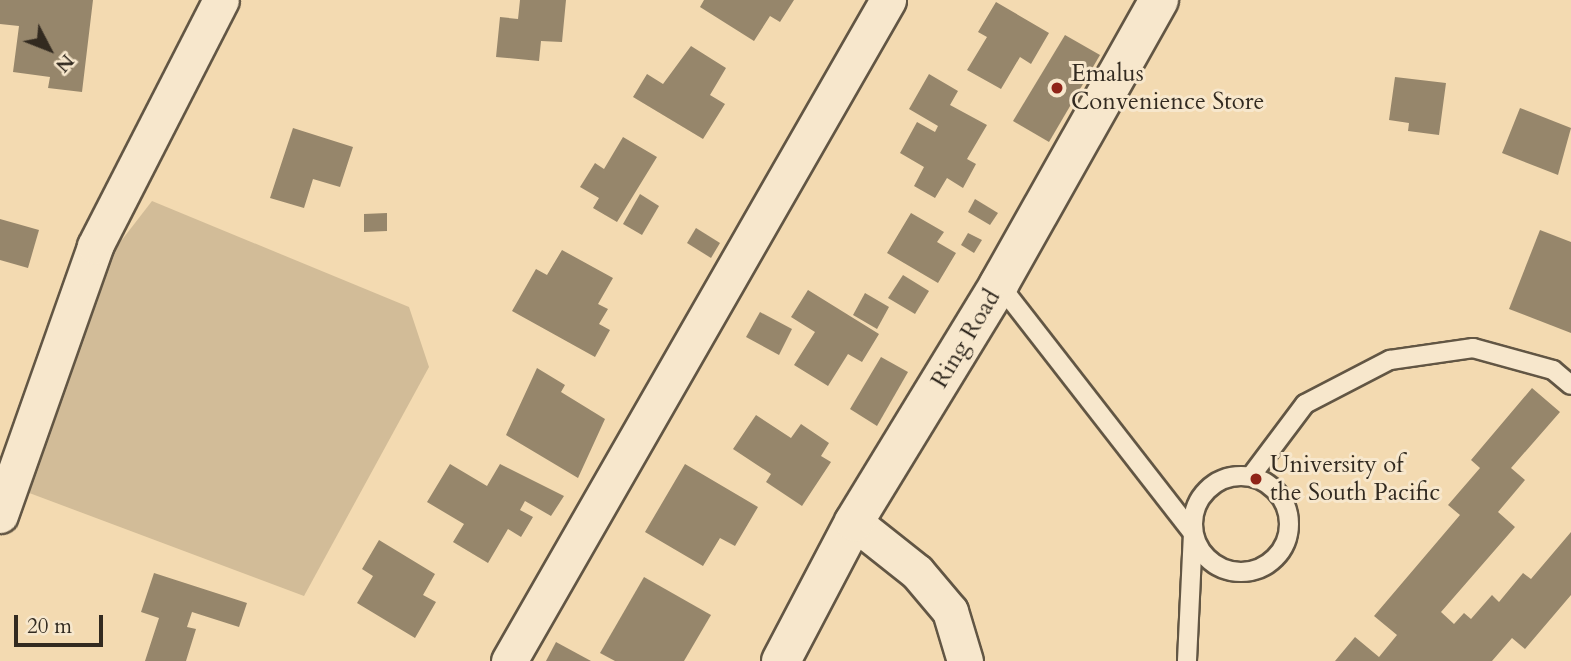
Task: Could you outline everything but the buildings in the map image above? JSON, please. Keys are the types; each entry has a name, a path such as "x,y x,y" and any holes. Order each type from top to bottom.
{"main road":[{"name":"Ring Road","path":"781,661 854,522 999,284 1158,5"}],"street":[{"path":"0,515 95,246 221,0"},
{"path":"509,661 888,0"},
{"path":"854,522 917,572 950,611 965,661"}],"lane":[{"path":"999,284 1193,533 1207,558 1231,572 1268,564 1289,533 1289,514 1282,496 1251,476"},
{"path":"1187,661 1193,533 1201,497 1214,483 1251,476 1305,404 1390,360 1473,348 1553,370 1571,385"}],"shaded area":[{"path":"152,201 409,307 429,367 304,596 16,488 111,254"}],"place":[{"name":"Emalus Convenience Store","path":"1057,88"},
{"name":"University of the South Pacific","path":"1256,479"}]}
